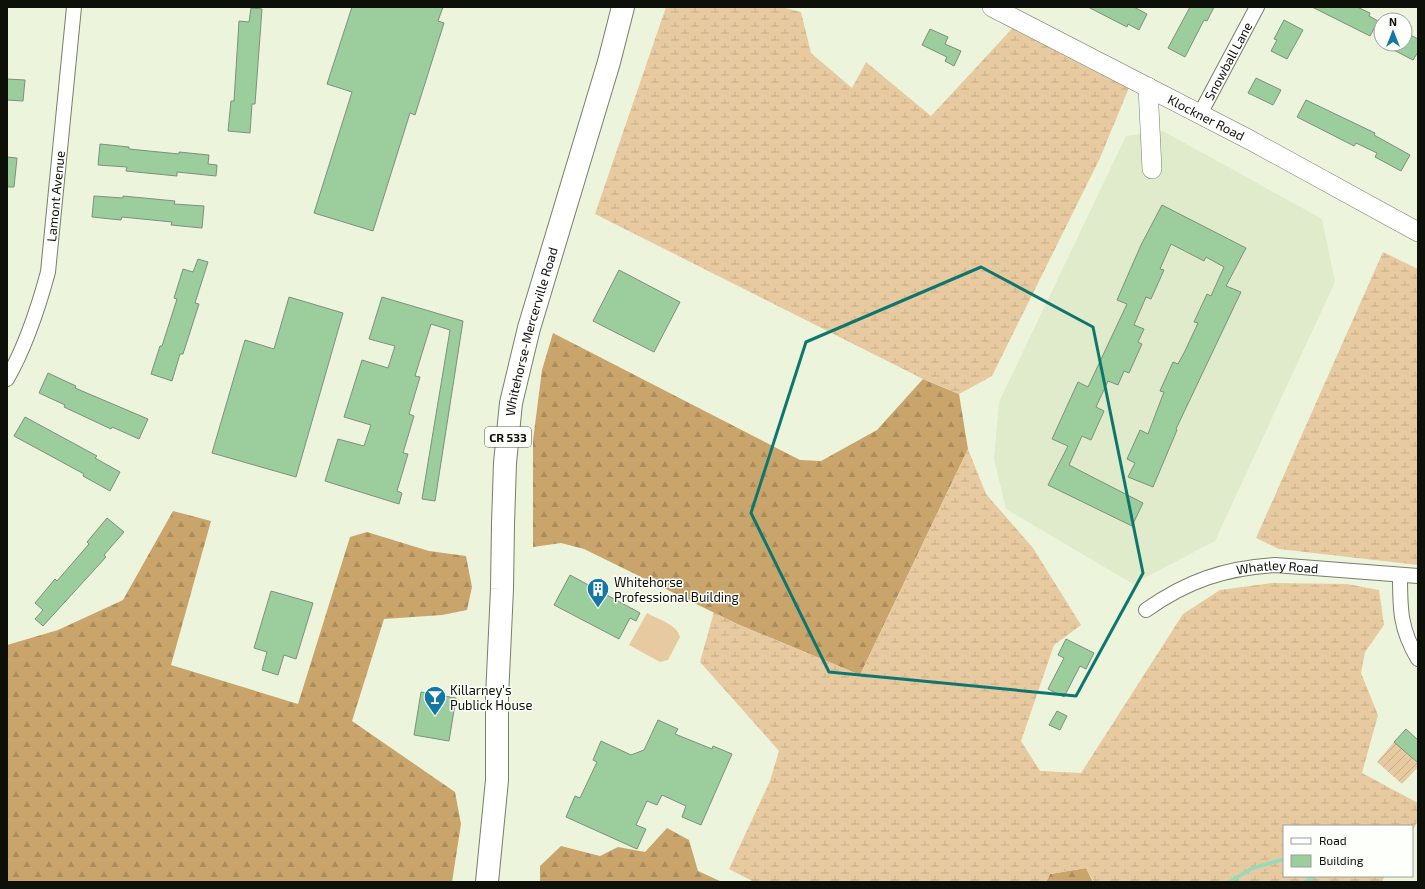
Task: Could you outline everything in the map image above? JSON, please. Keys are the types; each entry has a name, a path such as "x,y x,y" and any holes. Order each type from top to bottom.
{"main road":[{"name":"Whitehorse-Mercerville Road","path":"487,882 497,780 497,697 502,589 503,524 511,403 529,328 607,69 623,7"},
{"name":"Klockner Road","path":"992,7 1200,114 1418,232"},
{"path":"1148,87 1152,169"}],"street":[{"name":"Lamont Avenue","path":"7,379 26,341 48,272 74,7"},
{"name":"Snowball Lane","path":"1200,114 1257,7"},
{"name":"Whatley Road","path":"1146,610 1177,589 1214,575 1252,566 1275,565 1418,576"},
{"path":"1400,575 1403,627 1408,643 1418,659"}],"highlighted area":[{"path":"981,267 1093,327 1143,573 1076,696 829,672 751,513 806,342"}],"shaded area":[{"path":"1163,131 1322,219 1335,282 1215,541 1133,584 1006,509 994,459 999,402 1126,136"}],"green space":[{"path":"666,7 781,7 801,12 811,53 852,88 866,62 931,116 1021,19 1133,78 1100,158 992,376 959,394 923,379 595,214"},
{"path":"1383,252 1418,269 1418,565 1279,549 1256,538"},
{"path":"553,333 800,460 821,461 877,430 923,379 959,394 968,449 860,675 737,624 584,549 561,543 533,547 533,440 542,370"},
{"path":"968,449 986,494 1033,548 1081,625 1054,645 1021,741 1040,771 1081,773 1183,614 1220,590 1272,583 1347,584 1379,590 1384,625 1365,652 1361,673 1378,715 1362,773 1418,803 1418,821 1413,829 1413,825 1283,825 1283,877 1384,877 1382,882 1094,882 1086,868 1050,874 1046,882 754,882 729,869 770,781 779,751 700,662 714,612 737,624 860,675"},
{"path":"173,511 211,521 171,665 298,704 350,537 367,532 429,551 466,556 472,587 467,610 442,615 384,619 352,721 455,792 461,824 452,882 7,882 7,645 58,630 123,600"},
{"path":"647,613 671,625 678,632 680,637 668,660 660,662 629,645"},
{"path":"1394,742 1418,764 1418,767 1402,784 1377,762"},
{"path":"667,828 689,840 698,871 722,882 540,882 540,866 561,846 600,856 618,847 645,852"},
{"path":"1086,868 1093,882 1046,882 1050,874"}],"building":[{"path":"352,7 443,7 438,21 444,23 415,115 410,113 373,231 314,213 352,92 327,84"},
{"path":"1088,7 1134,7 1147,14 1139,30 1128,24 1127,27"},
{"path":"1190,7 1214,7 1207,21 1204,20 1185,57 1168,48"},
{"path":"1312,7 1357,7 1370,13 1369,16 1373,18 1373,30 1370,36"},
{"path":"251,8 262,9 255,104 252,104 250,133 228,131 231,101 234,101 239,21 249,22"},
{"path":"1284,20 1303,30 1287,59 1271,51 1277,40 1274,39"},
{"path":"930,29 948,37 945,44 961,51 954,66 945,61 947,57 922,45"},
{"path":"1413,36 1418,39 1418,52 1413,60 1398,52 1413,52"},
{"path":"1256,78 1281,90 1273,105 1248,93"},
{"path":"7,79 25,80 23,101 7,100"},
{"path":"1306,100 1375,133 1374,135 1410,155 1401,171 1375,157 1377,153 1356,143 1354,146 1297,117"},
{"path":"100,144 129,147 129,149 179,154 179,152 209,155 208,164 217,165 216,176 177,172 177,176 126,171 127,167 98,165"},
{"path":"7,157 17,158 14,187 7,187"},
{"path":"94,196 123,198 123,196 175,201 174,204 204,206 202,228 171,225 172,222 122,217 121,220 92,217"},
{"path":"1162,205 1246,248 1226,286 1241,292 1176,429 1177,430 1153,487 1128,477 1135,463 1127,459 1140,430 1148,434 1164,392 1160,391 1173,362 1178,364 1185,351 1198,323 1194,322 1207,294 1211,296 1224,267 1206,257 1204,261 1171,244 1160,269 1164,270 1151,299 1146,297 1134,325 1144,329 1138,342 1142,344 1129,373 1124,371 1118,385 1108,381 1096,407 1104,411 1091,440 1082,436 1069,465 1143,503 1132,526 1048,485 1068,446 1052,439 1078,382 1088,387 1127,304 1117,300 1141,245"},
{"path":"198,259 208,262 195,303 199,304 183,354 180,354 172,381 151,374 160,346 162,346 177,299 174,298 183,269 193,272"},
{"path":"619,270 680,302 654,352 593,321"},
{"path":"289,297 343,313 296,477 212,453 245,340 274,349"},
{"path":"382,297 463,321 435,501 422,499 450,330 431,324 415,376 420,377 409,414 414,416 403,453 408,454 397,491 402,493 399,504 325,481 338,439 364,446 371,425 344,417 362,360 388,368 395,346 369,339"},
{"path":"48,373 76,386 75,388 148,419 139,439 112,427 111,429 64,407 65,405 39,393"},
{"path":"25,417 97,456 95,458 120,472 110,491 83,476 84,474 14,436"},
{"path":"107,518 124,532 104,555 106,557 43,626 35,619 43,610 35,603 55,579 57,581 89,544 87,542"},
{"name":"Whitehorse Professional Building","path":"570,575 640,613 636,621 630,618 619,639 554,605"},
{"path":"271,591 313,603 296,659 284,655 278,675 262,670 267,652 254,648"},
{"path":"1066,639 1094,653 1086,669 1080,666 1064,697 1048,689 1064,658 1058,655"},
{"name":"Killarney's Publick House","path":"421,692 456,698 449,741 414,735"},
{"path":"1057,711 1067,716 1060,730 1049,725"},
{"path":"658,720 678,729 675,734 712,749 713,746 732,754 701,825 682,817 686,806 662,795 657,805 647,801 636,825 646,829 637,849 566,817 575,796 580,798 597,762 593,760 601,741 631,755 644,750"},
{"path":"1406,729 1418,740 1418,763 1394,742"}],"waterway":[{"path":"1229,882 1253,868 1283,859"},
{"path":"1305,882 1313,877"}],"place":[{"name":"Whitehorse Professional Building","path":"598,608"},
{"name":"Killarney's Publick House","path":"435,716"}]}
